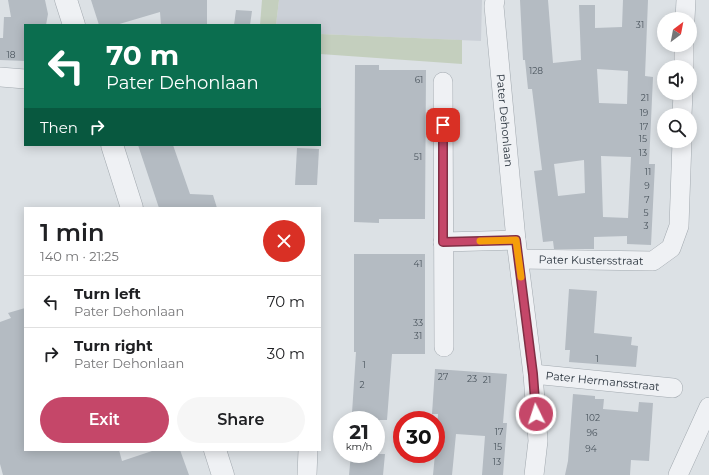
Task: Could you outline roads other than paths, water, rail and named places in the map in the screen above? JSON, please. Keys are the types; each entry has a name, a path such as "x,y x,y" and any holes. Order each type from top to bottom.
{"street":[{"path":"66,0 74,24"},
{"name":"Pater Dehonlaan","path":"495,0 494,6 516,240 533,374 538,442 534,475"},
{"path":"685,12 686,0"},
{"path":"0,77 24,79"},
{"path":"443,82 444,347"},
{"path":"112,146 132,207"},
{"name":"Pater Kustersstraat","path":"519,259 653,261 672,248 679,226 682,148"},
{"path":"443,242 516,240"},
{"name":"Pater Hermansstraat","path":"533,374 673,388"},
{"path":"678,475 709,407"},
{"path":"215,451 223,475"},
{"path":"307,475 308,451"}]}
